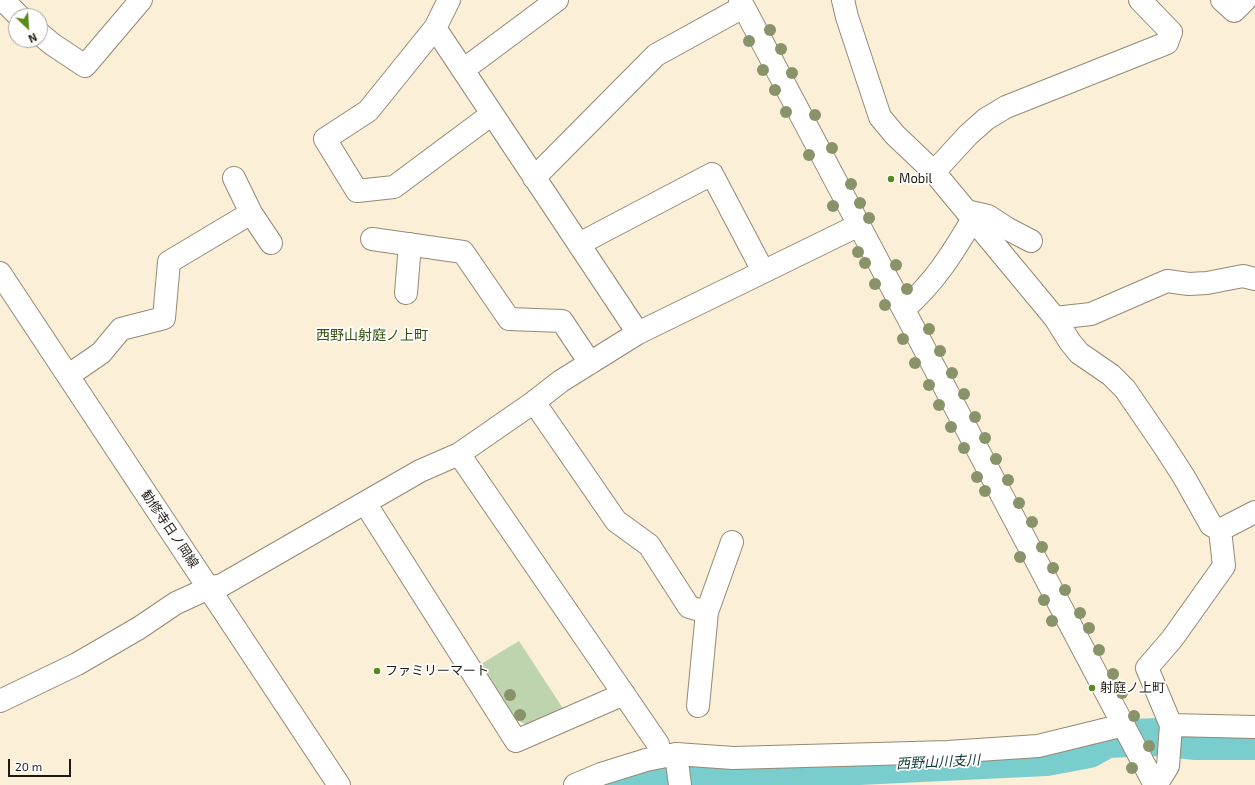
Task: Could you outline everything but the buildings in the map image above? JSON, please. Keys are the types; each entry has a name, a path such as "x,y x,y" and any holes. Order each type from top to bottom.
{"street":[{"path":"3,0 11,8"},
{"path":"48,41 85,66 141,0"},
{"path":"449,0 435,28 368,110 325,139 357,191 394,187 492,114"},
{"path":"463,70 557,0"},
{"path":"843,0 880,117 894,135 934,172 1055,318 1070,342 1079,353 1111,375 1126,389 1184,477 1211,525 1220,530"},
{"path":"934,172 968,134 986,119 1006,107 1167,43 1170,32 1140,0"},
{"path":"1222,0 1234,11 1245,0"},
{"path":"534,178 656,55 741,3 1156,785 1168,766 1170,732 1147,668 1172,639 1224,566 1220,530"},
{"path":"435,28 638,333"},
{"path":"579,244 712,174 763,271"},
{"path":"234,178 251,213 270,243"},
{"path":"69,375 101,353 121,329 164,318 169,262 251,213"},
{"path":"970,215 988,216 1031,241"},
{"path":"904,309 921,294 950,258 970,215"},
{"path":"0,701 77,664 139,628 176,604 209,588 222,585 420,471 459,454 534,402 561,381 638,333 859,224"},
{"path":"372,239 463,252 510,319 562,321 590,363"},
{"path":"406,293 410,244"},
{"name":"勧修寺日ノ岡線","path":"0,273 69,375 339,785"},
{"path":"1055,318 1091,314 1167,281 1189,284 1207,283 1243,276 1255,279"},
{"path":"534,402 616,521 649,546 689,607 707,612"},
{"path":"459,454 624,694 667,749 680,785"},
{"path":"365,503 516,741 624,694"},
{"path":"1220,530 1255,512"},
{"path":"698,706 707,612 732,542"},
{"path":"1170,732 1255,728"},
{"path":"575,785 601,774 646,760 667,749 733,758 948,752 1038,746 1129,735"}],"green space":[{"path":"519,641 564,710 529,726 513,718 481,664"}],"waterway":[{"name":"西野山川支川","path":"619,785 655,776 674,774 1046,757 1089,749 1107,739 1159,737 1196,741 1255,741"}],"place":[{"name":"Mobil","path":"891,179"},
{"name":"ファミリーマート","path":"377,671"},
{"name":"射庭ノ上町","path":"1092,688"}],"district":[{"name":"西野山射庭ノ上町","path":"372,335"}]}
